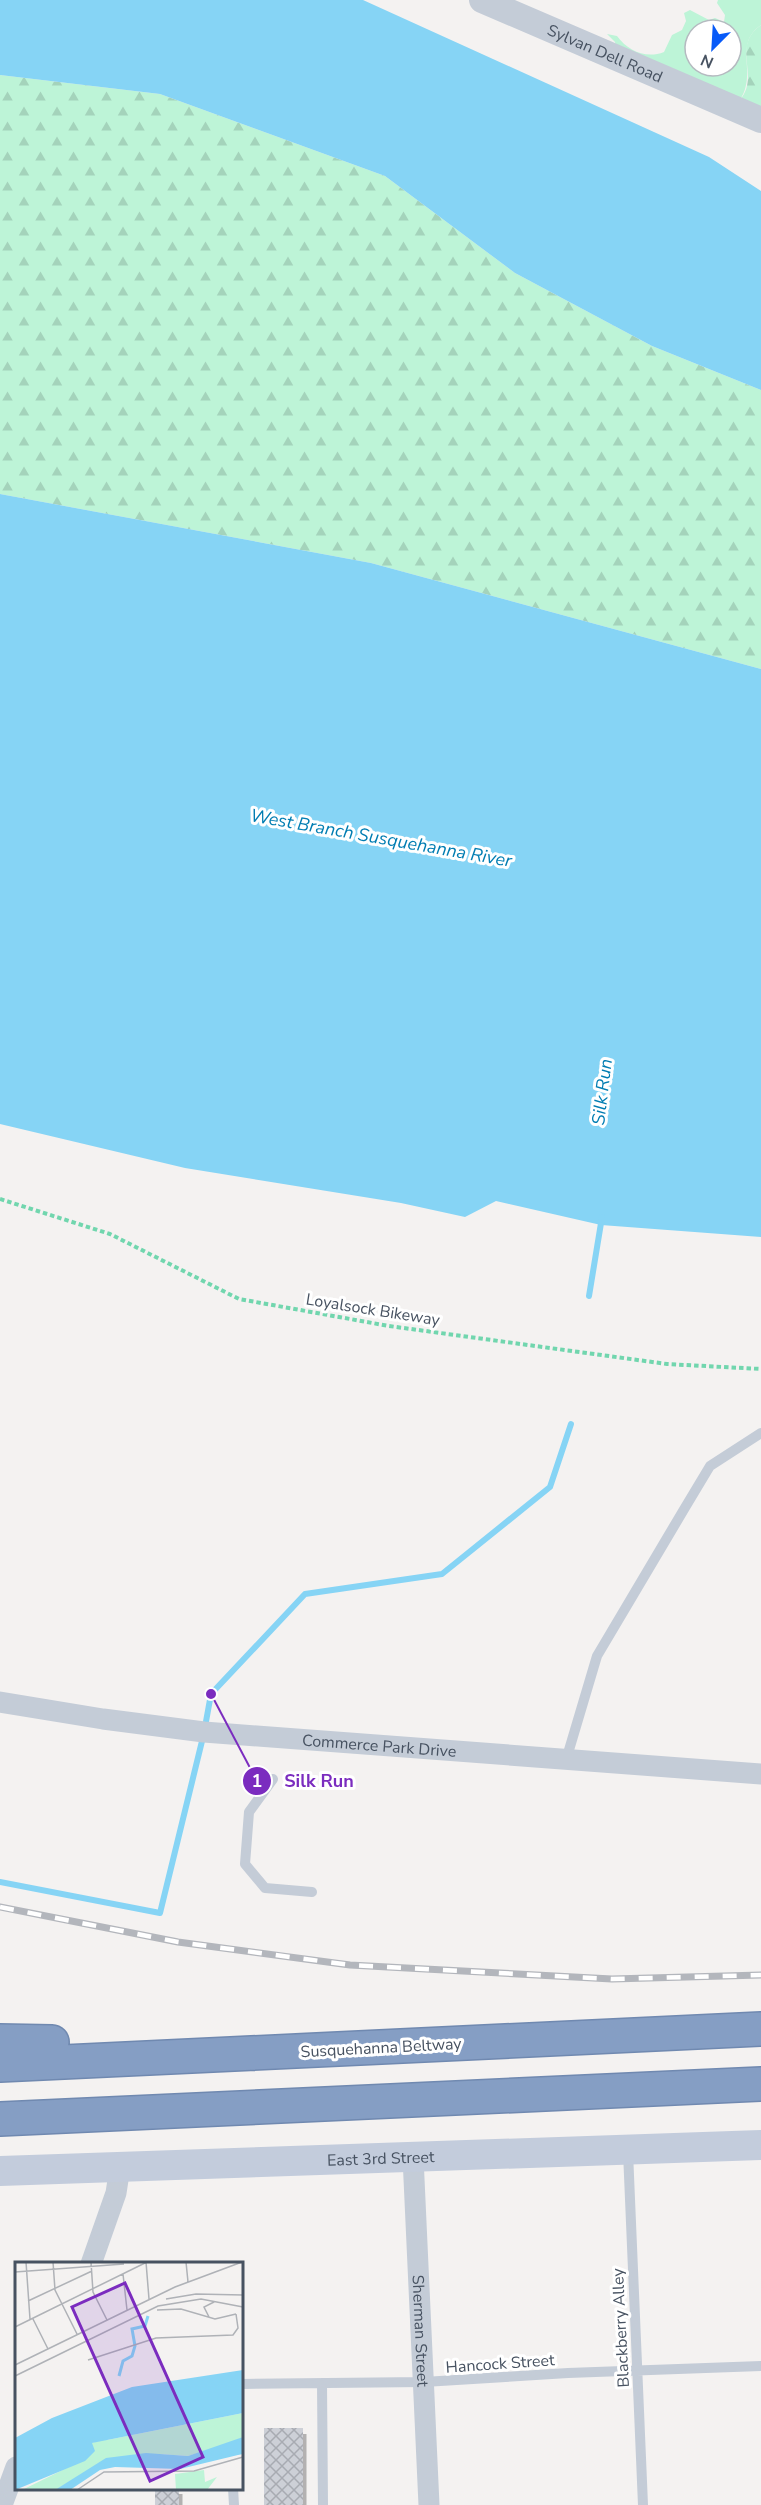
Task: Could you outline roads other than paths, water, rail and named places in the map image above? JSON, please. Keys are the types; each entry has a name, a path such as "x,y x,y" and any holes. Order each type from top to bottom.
{"highway":[{"name":"Susquehanna Beltway","path":"0,2065 761,2029"},
{"path":"0,2041 217,2041 411,2045"},
{"path":"0,2119 761,2085"}],"main road":[{"name":"East 3rd Street","path":"0,2171 761,2145"}],"street":[{"name":"Sylvan Dell Road","path":"482,0 761,120"},
{"name":"Commerce Park Drive","path":"0,1702 103,1719 220,1733 761,1774"},
{"name":"Sherman Street","path":"413,2157 429,2505"},
{"path":"92,2262 116,2193 120,2167"},
{"path":"2,2505 15,2470"}],"lane":[{"path":"566,1760 597,1656 710,1466 761,1433"},
{"path":"273,1779 249,1812 245,1864 265,1888 312,1892"},
{"name":"Blackberry Alley","path":"628,2150 643,2505"},
{"name":"Hancock Street","path":"243,2384 424,2382 761,2366"},
{"path":"322,2383 323,2505"},
{"path":"233,2490 234,2505"}],"water":[{"path":"0,0 363,0 709,157 761,191 761,390 652,346 515,273 385,176 160,94 0,75"},
{"name":"West Branch Susquehanna River","path":"0,494 371,563 761,669 761,1237 601,1225 496,1201 465,1217 401,1203 185,1168 0,1124"}],"waterway":[{"name":"Silk Run","path":"589,1296 602,1217"},
{"name":"Silk Run","path":"205,1727 211,1694 305,1594 442,1574 550,1487 571,1424"},
{"name":"Silk Run","path":"0,1882 160,1913 203,1737"}],"railway":[{"path":"0,1907 178,1942 350,1965 612,1979 761,1975"}],"place":[{"name":"Silk Run","path":"211,1694"}]}
